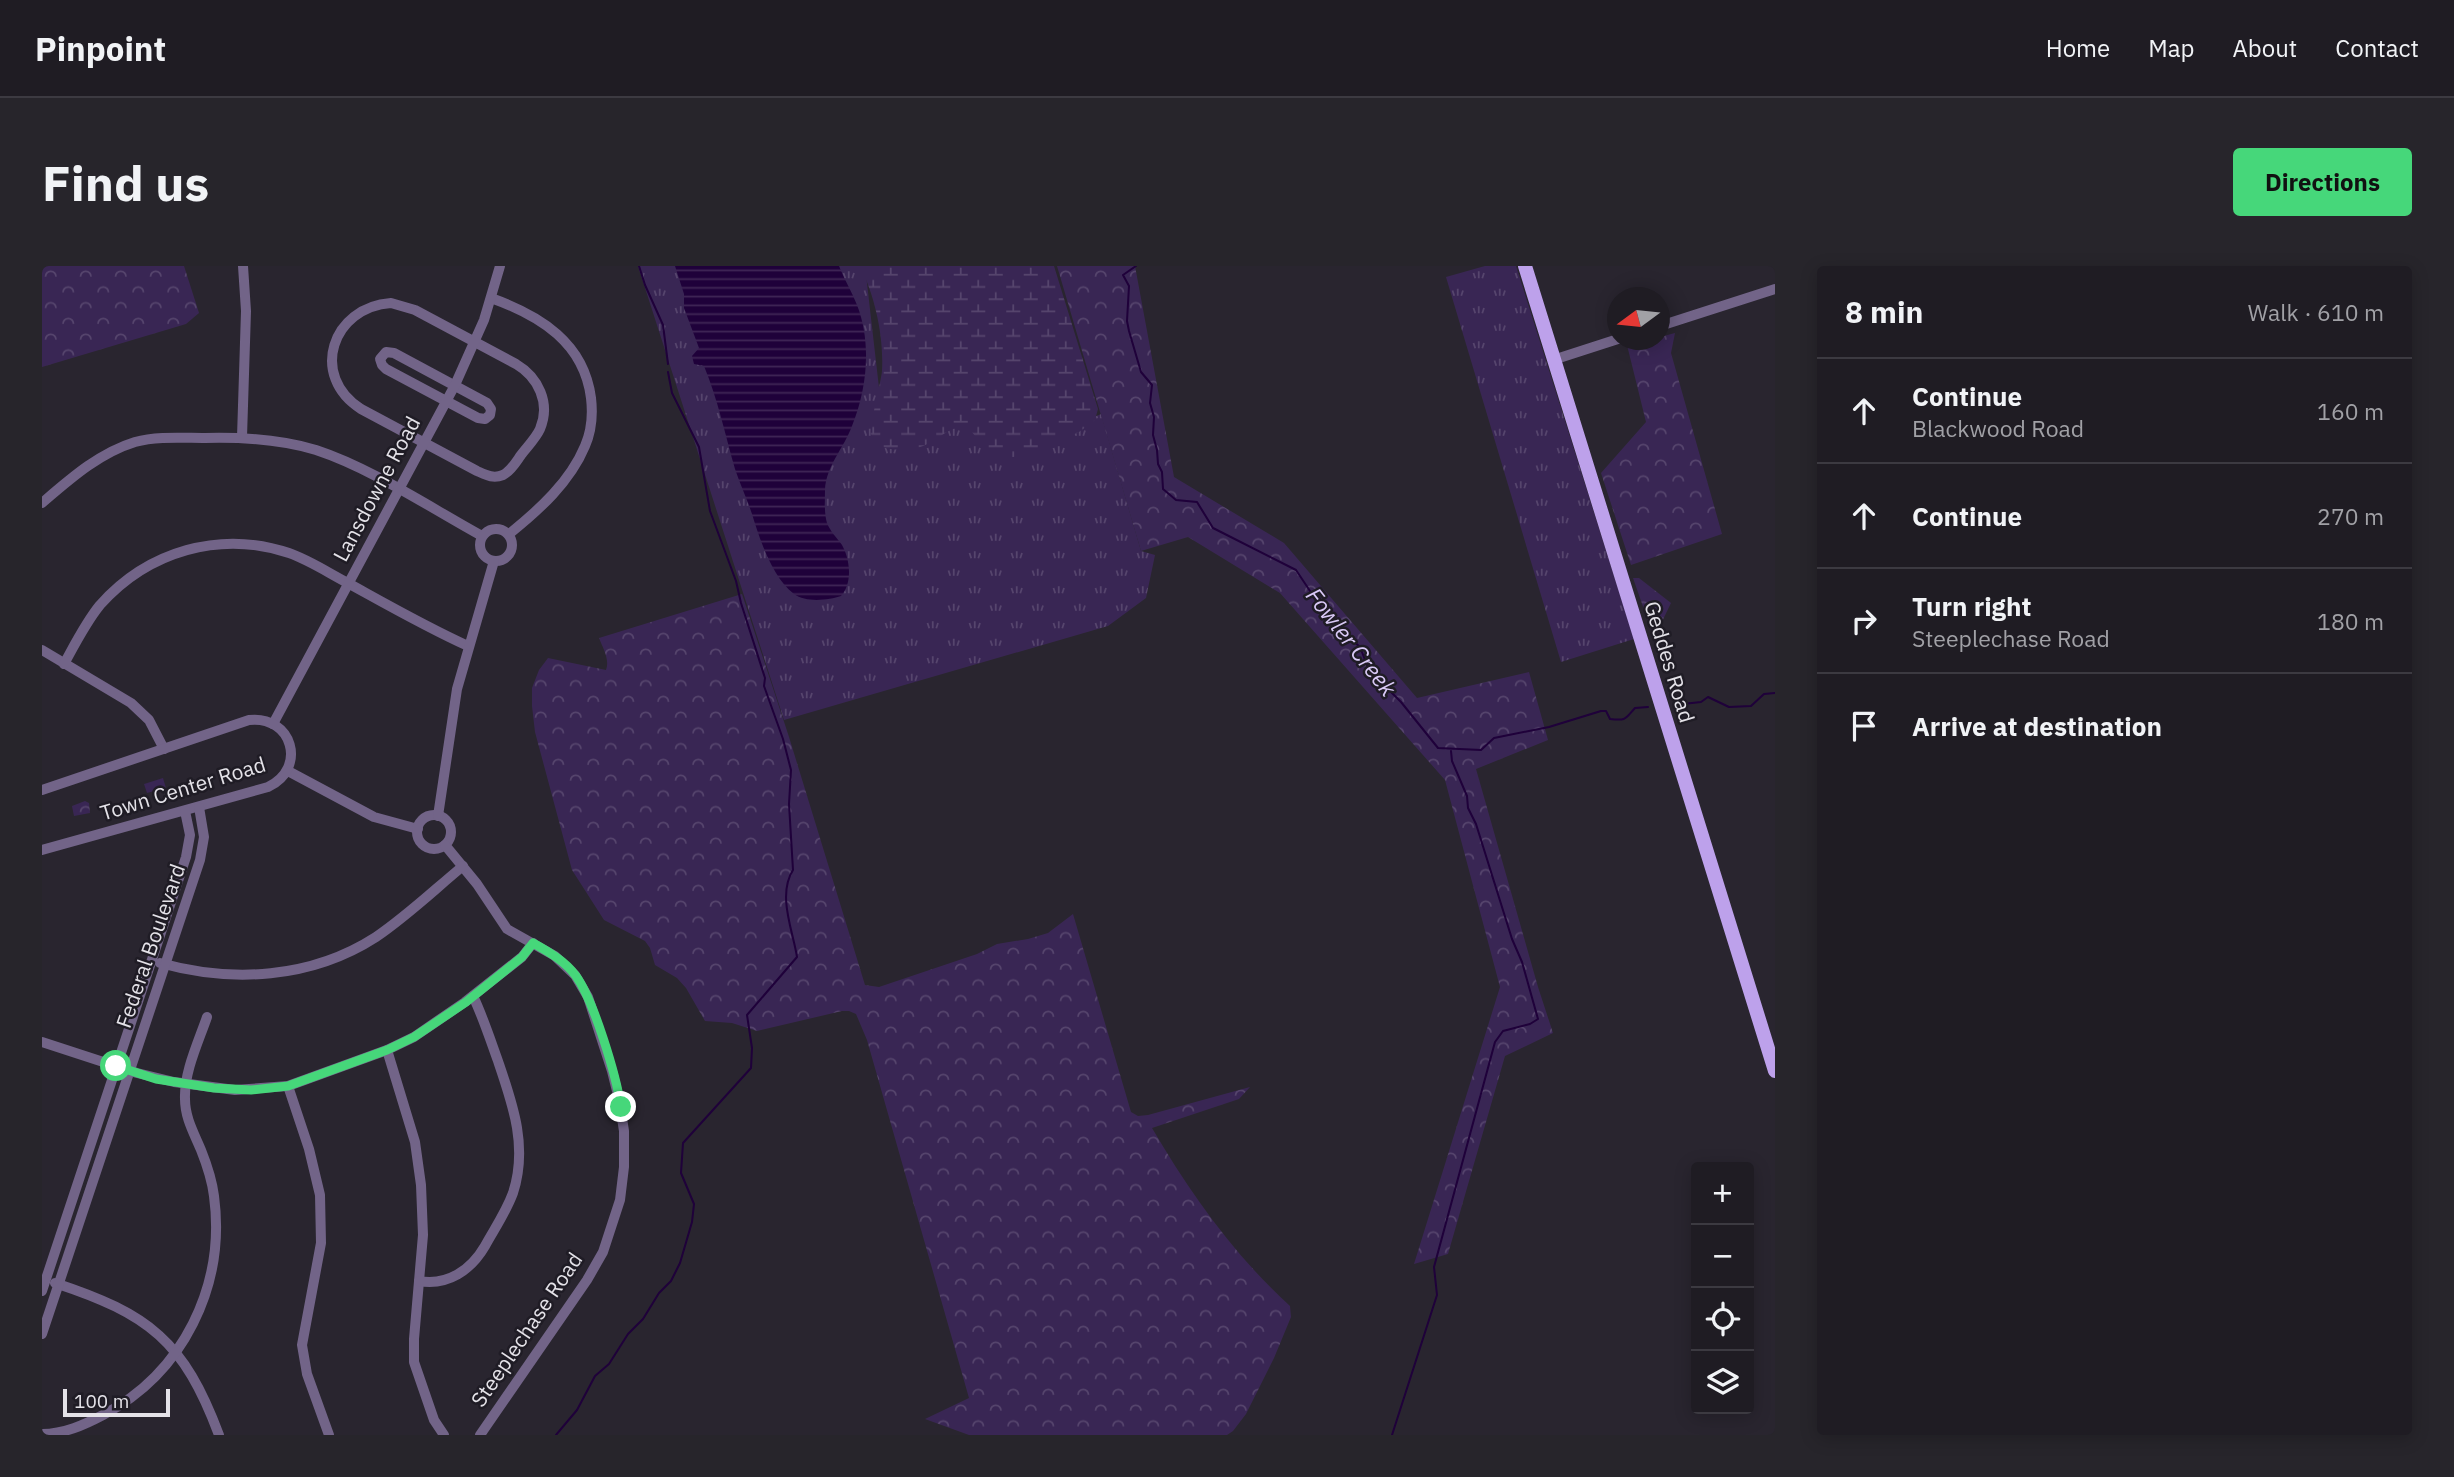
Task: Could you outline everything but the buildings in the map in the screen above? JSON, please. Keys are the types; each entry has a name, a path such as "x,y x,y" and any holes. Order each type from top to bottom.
{"main road":[{"name":"Geddes Road","path":"1525,266 1775,1071"}],"street":[{"path":"242,437 246,311 243,266"},
{"name":"Lansdowne Road","path":"273,724 455,385 475,342 500,266"},
{"path":"1670,323 1775,289"},
{"path":"491,298 548,326 572,349 586,375 592,407 590,430 573,468 538,510 509,534"},
{"path":"391,303 415,310 475,342 522,368 537,383 544,408 540,430 508,471 497,477 484,475 361,409 345,396 333,369 332,354 337,336 360,311 375,305 391,303"},
{"path":"1553,360 1607,343"},
{"path":"388,351 394,353 455,385 489,404 490,415 481,419 384,367 380,359 388,351"},
{"path":"42,503 101,457 136,442 160,438 242,437 280,441 328,454 482,536"},
{"path":"495,528 509,534 512,541 511,551 505,558 495,561 483,554 480,544 486,531 495,528"},
{"path":"64,664 99,607 113,592 154,562 185,550 220,544 252,544 302,559 468,646"},
{"path":"438,816 446,773 452,711 468,646 495,561"},
{"path":"42,650 141,711 155,729 164,749"},
{"name":"Town Center Road","path":"42,790 249,720 273,724 282,731 290,744 288,771 268,787 42,850"},
{"path":"288,771 374,817 418,829"},
{"name":"Federal Boulevard","path":"42,1334 203,847 199,807"},
{"name":"Federal Boulevard","path":"43,1283 188,850 190,835 185,811"},
{"path":"438,816 450,826 450,837 445,845 436,849 426,847 420,841 418,829 424,819 438,816"},
{"name":"Steeplechase Road","path":"445,845 477,884 507,929 555,956 575,975 587,997 620,1099 625,1145 616,1216 603,1252 587,1280 480,1435"},
{"path":"152,961 206,973 242,975 275,973 310,966 373,938 406,915 463,866"},
{"path":"42,1042 130,1071 186,1084 235,1090 288,1086 387,1050 425,1031 522,957 533,943"},
{"path":"419,1281 431,1283 447,1279 460,1274 473,1264 506,1209 516,1180 519,1156 516,1118 483,1018 473,996"},
{"path":"42,1434 80,1426 117,1408 146,1386 176,1353 190,1331 205,1298 213,1268 216,1239 212,1184 203,1154 187,1118 186,1084 206,1017"},
{"path":"387,1050 415,1142 421,1185 423,1222 414,1362 434,1420 444,1435"},
{"path":"288,1086 309,1149 320,1195 321,1243 302,1345 307,1374 329,1435"},
{"path":"43,1283 59,1284 102,1299 139,1319 176,1353 204,1395 219,1435"}],"green space":[{"path":"42,266 184,266 199,313 186,324 42,367"},
{"path":"638,266 865,266 885,440 957,416 1015,452 1101,414 1141,551 1155,555 1146,598 1108,626 784,720"},
{"path":"860,266 1054,266 1098,409 1095,420 1079,432 1030,454 1013,457 995,455 986,449 966,425 911,449 888,449 882,446 871,434 882,371 880,331 870,290"},
{"path":"1057,266 1135,266 1174,477 1284,543 1417,698 1529,672 1548,740 1476,769 1553,1033 1505,1056 1448,1254 1414,1264 1500,987 1445,780 1280,593 1188,537 1141,551"},
{"path":"1485,266 1516,266 1634,639 1561,662 1446,277"},
{"path":"1675,333 1671,353 1722,534 1631,565 1601,473 1646,422 1628,350 1670,350 1670,334"},
{"path":"1633,578 1639,578 1671,603 1654,638"},
{"path":"742,594 865,985 879,987 977,954 997,944 1048,933 1073,914 1131,1112 1138,1116 1148,1115 1250,1087 1239,1099 1152,1128 1214,1222 1250,1266 1290,1306 1291,1317 1274,1358 1246,1414 1227,1435 969,1435 925,1419 969,1398 867,1040 856,1014 842,1011 757,1031 732,1023 705,1021 686,988 677,978 655,965 645,941 604,920 572,870 535,732 532,688 539,670 548,658 606,670 607,658 599,638"},
{"path":"163,778 166,788 147,793 144,784"},
{"path":"85,801 89,803 90,813 74,816 72,806"}],"shaded area":[{"path":"675,266 839,266 862,320 866,350 864,381 857,412 849,434 832,465 825,490 827,523 847,557 849,578 841,596 818,600 799,597 779,578 768,557 735,469 709,379 704,366 694,364 692,356 699,348 684,308 684,294"}],"waterway":[{"path":"639,266 663,325 668,364"},
{"name":"Fowler Creek","path":"1136,266 1123,275 1129,286 1127,321 1141,372 1152,385 1150,403 1154,417 1153,435 1162,472 1163,489 1176,500 1197,502 1213,528 1296,570 1328,618 1360,647 1369,670 1401,702 1438,748 1481,750 1494,738 1549,727 1601,711 1606,711 1610,719 1623,719 1635,708 1648,707"},
{"path":"556,1435 577,1410 595,1376 609,1364 628,1334 643,1319 659,1293 671,1281 680,1263 692,1222 694,1204 681,1173 683,1143 751,1068 752,1048 747,1015 797,957 786,902 788,880 793,870 789,804 791,770 764,686 765,678 736,581 710,511 699,447 672,393 668,372"},
{"name":"Fowler Creek","path":"1674,705 1701,702 1708,697 1729,707 1751,706 1764,694 1775,693"},
{"path":"1392,1435 1437,1295 1434,1267 1495,1042 1503,1031 1530,1024 1538,1019 1522,962 1512,939 1476,824 1468,808 1467,796 1452,761 1451,751"}],"route":[{"path":"116,1066 156,1079 214,1088 251,1090 288,1086 387,1050 425,1031 522,957 533,943 568,967 585,991 621,1107"}]}
